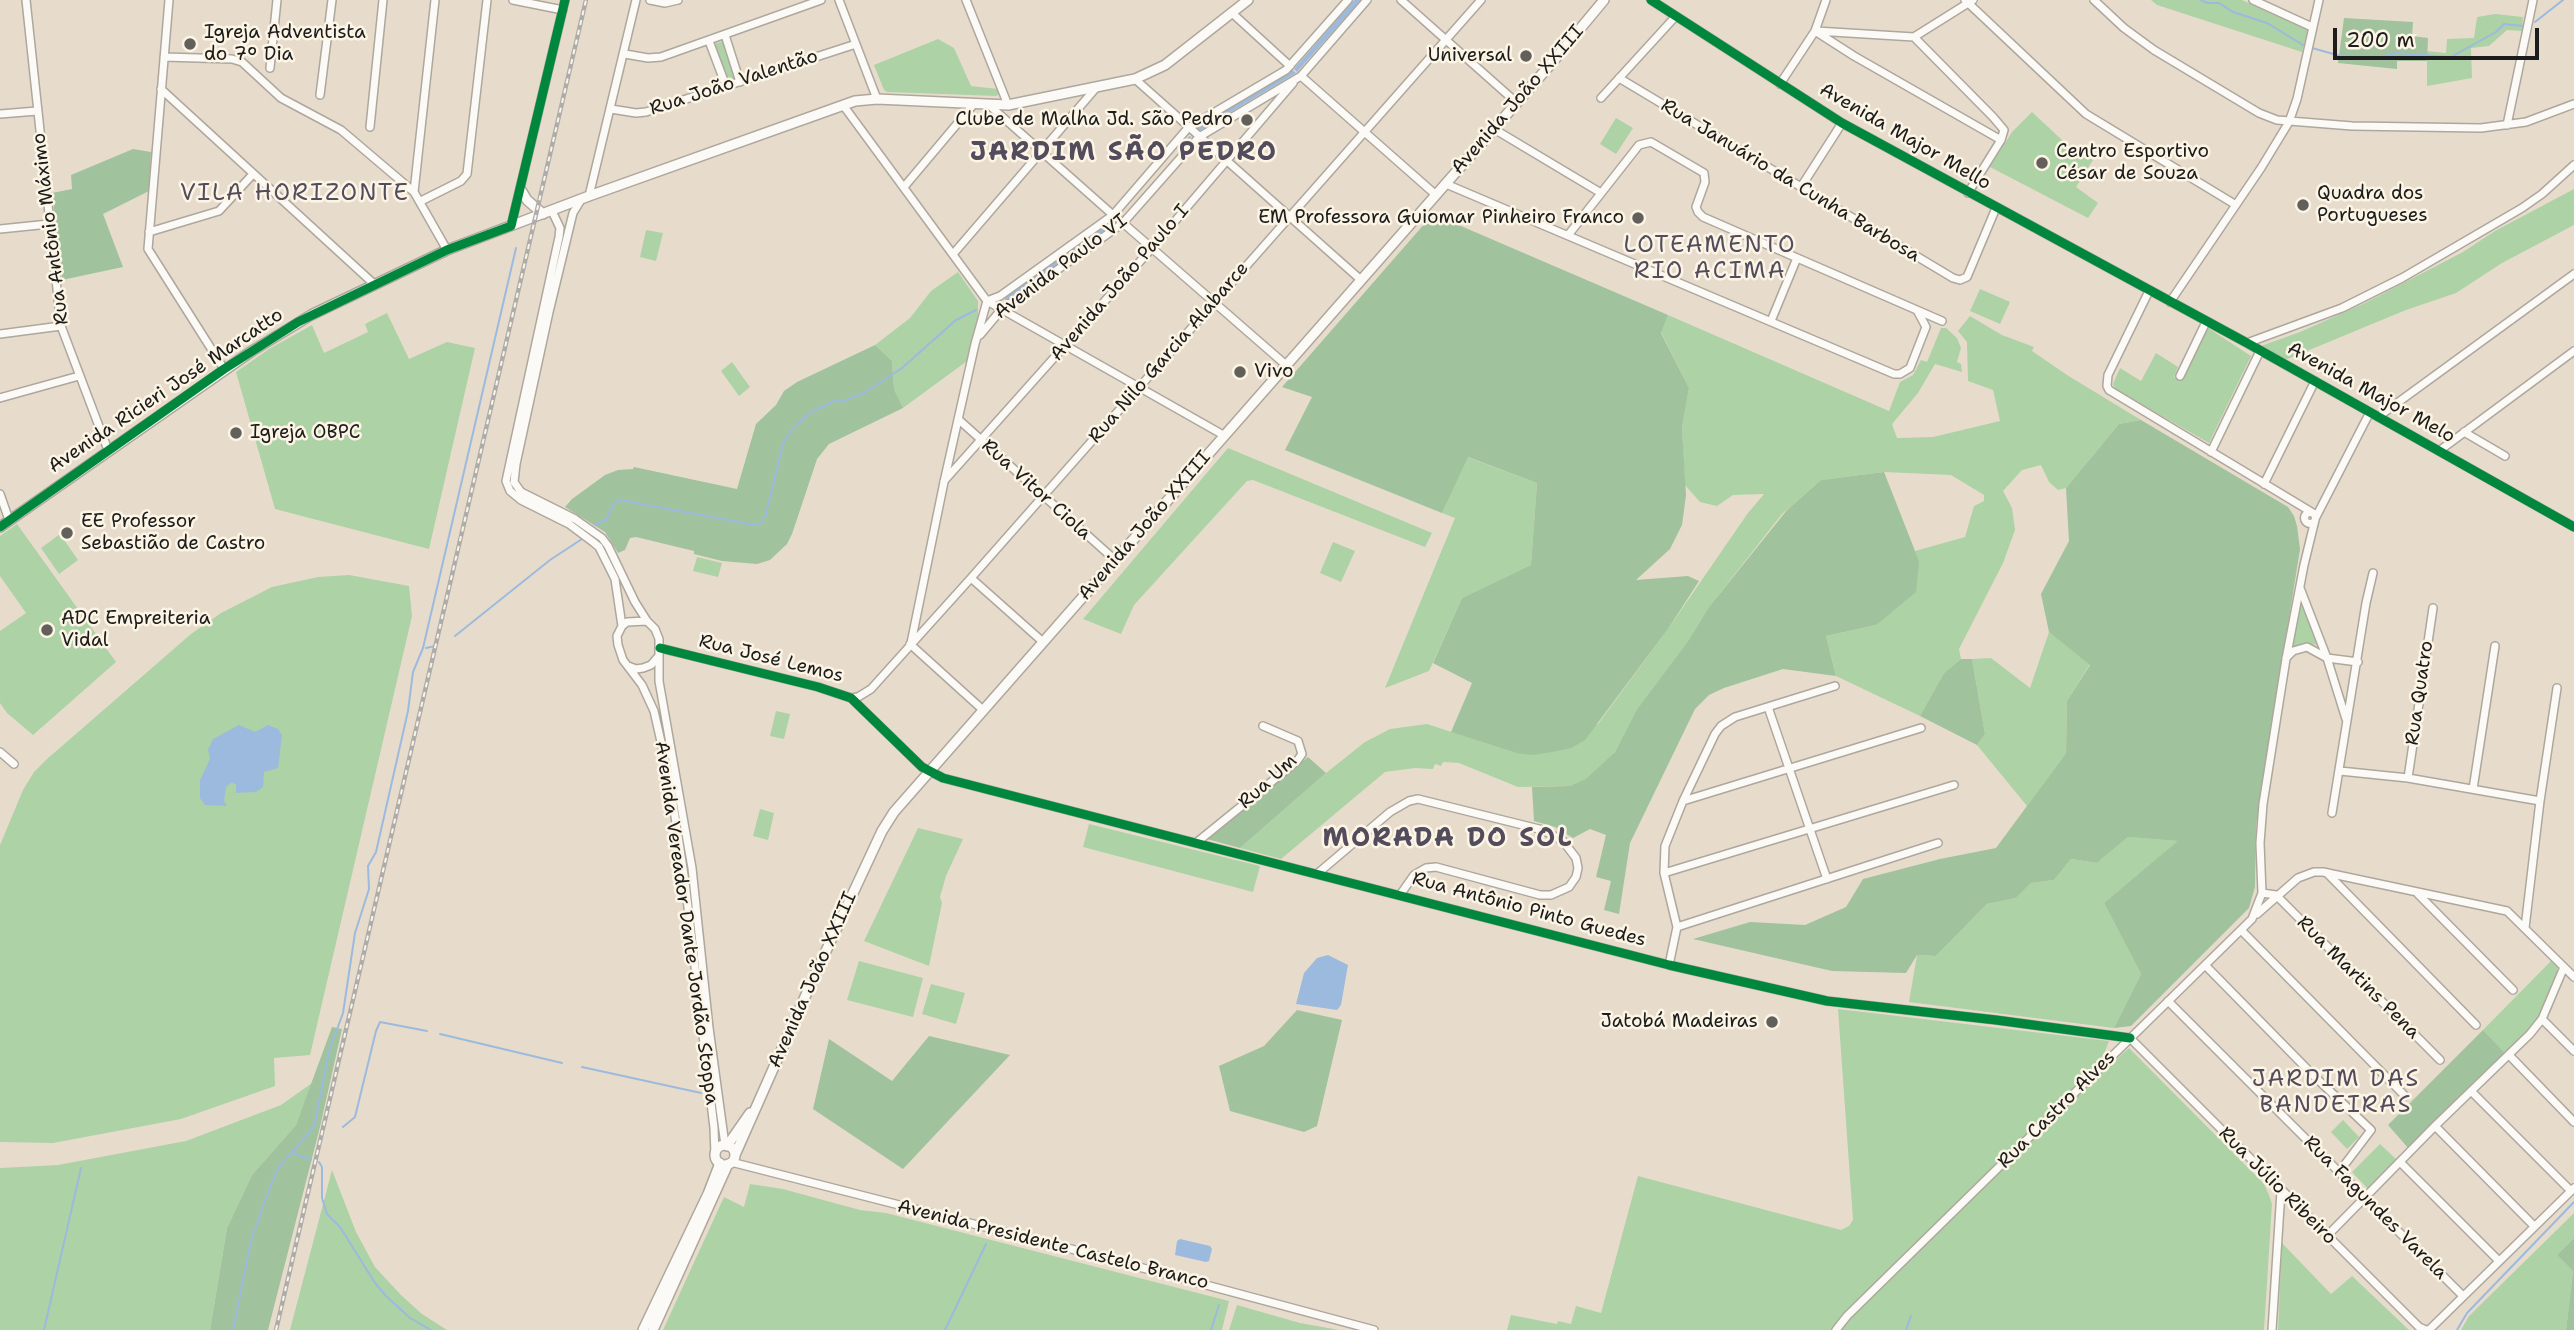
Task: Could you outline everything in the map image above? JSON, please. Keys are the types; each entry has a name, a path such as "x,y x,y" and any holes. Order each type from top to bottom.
{"main road":[{"name":"Avenida Ricieri José Marcatto","path":"3,525 224,369 311,315 447,250 548,212 573,199 585,198 865,99 1008,105 1135,79 1165,65 1248,0"},
{"name":"Avenida João XXIII","path":"643,1330 708,1195 759,1100 882,831 894,812 1517,103 1604,0"},
{"path":"521,190 527,200 548,212"},
{"name":"Avenida João XXIII","path":"726,1160 718,1148 726,1145 759,1100"},
{"path":"726,1145 733,1150 726,1160"},
{"name":"Avenida João XXIII","path":"653,1330 726,1160"}],"street":[{"name":"Rua Antônio Máximo","path":"26,0 61,326 108,450"},
{"path":"169,0 148,249 224,369"},
{"path":"270,68 277,0"},
{"path":"320,95 332,0"},
{"path":"370,127 383,0"},
{"path":"414,192 435,0"},
{"path":"421,201 461,181 467,174 487,0"},
{"path":"513,0 563,10"},
{"path":"511,226 565,0"},
{"path":"512,488 573,213 585,198 611,109 636,0"},
{"path":"650,0 665,3 678,0"},
{"path":"625,54 655,58 821,0"},
{"path":"839,0 877,99"},
{"path":"965,0 1008,105"},
{"name":"Avenida Paulo VI","path":"987,301 1000,296 1113,215 1188,128 1290,66 1348,0"},
{"name":"Avenida Paulo VI","path":"975,344 985,327 1001,310 1122,223 1199,137 1301,76 1367,0"},
{"path":"1401,0 1517,103"},
{"name":"Rua Nilo Garcia Alabarce","path":"852,698 871,689 971,578 1480,0"},
{"name":"Avenida Major Mello","path":"1651,0 1842,123 2149,291"},
{"path":"1780,84 1815,31 1826,0"},
{"path":"2094,0 2137,38 2268,118 2288,122 2353,126 2481,128 2526,122 2574,104"},
{"path":"2253,0 2312,27"},
{"path":"2171,302 2288,122 2297,99 2319,0"},
{"path":"2507,125 2533,0"},
{"path":"1815,31 1914,37 1969,1 2086,114 2236,205"},
{"path":"1232,13 1290,66"},
{"path":"1601,98 1675,17"},
{"path":"1815,31 2001,140"},
{"path":"725,35 740,82"},
{"path":"1914,37 1999,124 2004,134 1968,193"},
{"path":"709,41 726,86"},
{"name":"Rua João Valentão","path":"611,109 646,112 856,44"},
{"path":"164,57 232,59 242,62 281,97 341,130 414,192 447,250"},
{"path":"1301,76 1436,195"},
{"name":"Rua Januário da Cunha Barbosa","path":"1619,78 1953,278 1967,277 1996,208"},
{"path":"1135,79 1361,280"},
{"name":"Avenida João Paulo I","path":"944,482 1152,248 1293,82"},
{"path":"161,89 374,284"},
{"path":"954,253 1095,89"},
{"path":"843,105 987,301 1225,436"},
{"path":"904,187 973,105"},
{"path":"989,105 1113,215"},
{"path":"0,114 37,110"},
{"path":"1801,187 1842,123"},
{"path":"1494,129 1601,193"},
{"path":"1446,184 1894,373 1900,374 1910,368 1926,327 1942,321 1703,217 1696,207 1705,182 1704,173 1651,142 1639,145 1569,234"},
{"path":"2247,343 2342,308 2426,265 2533,201 2574,165"},
{"path":"149,232 219,211 253,174"},
{"path":"548,212 560,228 559,237 506,481 521,500 569,524 599,547 614,579 622,626 617,636 623,660 629,667 643,668 655,661 660,651"},
{"path":"1122,223 1286,365"},
{"path":"0,229 49,224"},
{"path":"1771,321 1797,258"},
{"path":"2378,417 2574,274"},
{"path":"2149,291 2107,380 2109,390 2292,499 2315,516"},
{"name":"Avenida Major Melo","path":"2149,291 2573,524"},
{"path":"983,710 910,644 958,419 987,301"},
{"path":"1918,312 1926,327"},
{"path":"2180,376 2206,322"},
{"path":"0,334 61,326"},
{"path":"2211,452 2260,351"},
{"path":"2439,451 2574,351"},
{"path":"0,398 79,376"},
{"path":"2264,484 2315,382"},
{"name":"Rua Castro Alves","path":"1836,1330 1847,1316 2252,919 2262,893 2260,842 2263,804 2307,550 2315,516 2326,500 2370,412"},
{"name":"Rua Vitor Ciola","path":"958,419 1115,560"},
{"path":"2464,432 2505,456"},
{"name":"Avenida Vereador Dante Jordão Stoppa","path":"512,488 575,519 602,538 647,621 655,629 660,651 659,681 692,868 709,1028 726,1145"},
{"path":"0,494 3,525"},
{"path":"2292,499 2305,519"},
{"path":"2305,519 2306,513 2315,516"},
{"name":"Rua Castro Alves","path":"2305,519 2307,550"},
{"path":"2332,813 2373,573"},
{"path":"971,578 1043,642"},
{"path":"2299,586 2347,719"},
{"name":"Rua Quatro","path":"2408,778 2433,608"},
{"path":"622,626 635,621 647,621"},
{"path":"2473,789 2495,646"},
{"path":"2286,659 2293,651 2307,647 2327,658 2358,662"},
{"name":"Rua José Lemos","path":"660,651 818,687 852,698 929,772"},
{"name":"Avenida Vereador Dante Jordão Stoppa","path":"623,660 642,685 659,727 726,1160"},
{"path":"1670,965 1677,927 1664,873 1665,846 1683,801 1721,726 1735,717 1835,686"},
{"path":"2525,928 2557,688"},
{"path":"1768,707 1826,879"},
{"name":"Rua Um","path":"1196,843 1297,761 1302,754 1301,745 1292,736 1263,726"},
{"path":"1683,801 1921,728"},
{"path":"0,752 14,764"},
{"path":"2340,771 2408,778 2540,801"},
{"name":"Rua Antônio Pinto Guedes","path":"929,772 943,778 1670,965 1827,1002 2130,1038"},
{"path":"1664,873 1954,785"},
{"path":"1317,874 1390,812 1418,799 1543,830 1563,841 1576,858 1578,868 1569,887 1551,895 1540,895 1436,867 1426,868 1414,875 1403,887 1400,895"},
{"path":"1677,927 1938,844"},
{"path":"2252,919 2290,883 2306,874 2328,874 2417,894 2499,908 2514,916 2574,977"},
{"path":"2328,874 2476,1025"},
{"path":"2262,893 2276,895"},
{"path":"2417,894 2513,990"},
{"name":"Rua Martins Pena","path":"2276,895 2440,1060"},
{"path":"2241,930 2404,1096"},
{"path":"2205,965 2371,1130 2339,1172"},
{"path":"2328,1236 2542,1020 2564,967"},
{"name":"Rua Fagundes Varela","path":"2168,1001 2463,1296"},
{"path":"2542,1020 2574,1051"},
{"name":"Rua Júlio Ribeiro","path":"2130,1038 2418,1327 2428,1330"},
{"path":"2509,1055 2574,1122"},
{"path":"2428,1330 2572,1190 2471,1091"},
{"path":"2435,1126 2534,1226"},
{"name":"Avenida Presidente Castelo Branco","path":"726,1160 1374,1330"},
{"path":"2400,1161 2499,1261"},
{"path":"2272,1330 2281,1191"}],"green space":[{"path":"2151,0 2242,0 2308,29 2302,52 2157,5"},
{"path":"2495,14 2523,17 2522,31 2507,30 2489,46 2471,48 2472,78 2427,86 2427,51 2446,53 2447,39 2474,38 2477,17"},
{"path":"2344,18 2413,22 2412,36 2428,38 2427,61 2397,61 2397,69 2338,63"},
{"path":"938,39 954,48 971,86 998,89 997,96 884,90 874,65"},
{"path":"724,41 737,79 727,82 714,44"},
{"name":"Centro Esportivo César de Souza","path":"2032,112 2062,140 2093,160 2076,187 2098,203 2088,218 1990,167 2012,132"},
{"path":"1616,118 1633,128 1616,154 1600,144"},
{"path":"133,149 151,152 149,191 103,214 123,267 62,280 52,193 72,189 71,175"},
{"path":"2574,189 2574,225 2502,263 2456,293 2406,310 2285,360 2261,346 2365,303 2463,252 2495,231"},
{"path":"1433,214 1668,315 1661,333 1689,388 1682,428 1686,495 1682,525 1670,549 1636,580 1688,576 1699,581 1668,629 1585,740 1571,748 1533,755 1516,753 1451,732 1472,683 1433,663 1462,598 1531,565 1537,483 1468,457 1442,513 1285,450 1312,397 1282,387"},
{"path":"646,230 663,233 656,261 640,257"},
{"path":"958,272 978,301 978,315 967,361 903,408 894,389 892,361 875,345 910,318 931,291"},
{"path":"1980,289 2010,302 2000,324 1970,311"},
{"path":"387,313 409,359 447,342 475,348 429,549 275,509 236,372 269,349 312,325 324,353 368,332 365,324"},
{"path":"1668,315 1889,411 1900,382 1913,375 1921,360 1927,362 1941,328 1946,328 1957,338 1961,348 1957,362 1961,364 1962,372 1935,364 1918,393 1892,424 1897,438 1933,437 2000,421 1993,390 1968,381 1967,342 1958,331 1970,316 2002,335 2034,347 2032,351 2067,375 2141,420 2119,424 2066,488 2058,490 2049,482 2041,465 2022,470 2003,491 2012,508 2015,530 2003,563 1959,649 1961,659 1944,673 1920,716 1836,676 1826,636 1876,625 1919,561 1915,551 1965,537 1974,506 1984,501 1984,495 1951,475 1884,472 1821,480 1782,514 1709,607 1688,641 1637,709 1615,752 1586,780 1570,786 1518,787 1459,763 1443,762 1441,766 1435,764 1433,769 1415,768 1385,772 1281,859 1240,848 1365,742 1390,729 1427,724 1516,753 1598,724 1764,494 1733,495 1717,506 1700,502 1685,485 1682,428 1689,388 1661,332"},
{"path":"2208,328 2251,356 2209,443 2115,389 2113,384 2120,368 2141,381 2156,353 2178,367 2174,377 2183,380"},
{"path":"875,345 892,361 894,389 903,408 829,444 817,459 787,544 770,560 757,564 722,561 694,554 694,551 636,537 630,538 625,550 618,553 605,532 565,507 605,475 634,467 737,489 756,424 776,405 784,391 797,382"},
{"path":"732,362 750,387 739,396 721,371"},
{"path":"2141,420 2288,507 2297,526 2300,549 2256,826 2255,887 2249,908 2131,1026 2114,1028 2141,974 2104,903 2178,841 2128,837 2097,863 2071,859 2054,880 2031,883 2016,898 1987,904 1936,956 1917,955 1906,973 1832,971 1693,939 1750,922 1805,925 1846,907 1863,879 1996,848 2066,753 2067,701 2090,665 2049,632 2041,594 2069,541 2066,488 2119,424"},
{"path":"1228,448 1432,533 1425,547 1253,480 1247,481 1134,605 1121,634 1083,619"},
{"path":"1467,457 1537,483 1531,565 1462,598 1429,671 1385,688 1455,518 1442,513"},
{"path":"1884,472 1919,561 1916,592 1876,625 1826,636 1836,676 1783,669 1724,688 1709,695 1695,709 1630,843 1619,914 1604,910 1611,881 1596,877 1606,835 1590,829 1573,838 1555,827 1534,821 1532,787 1570,786 1586,779 1615,752 1637,709 1688,641 1709,607 1787,510 1821,480"},
{"name":"ADC Empreiteria Vidal","path":"17,524 116,662 33,735 7,713 0,703 0,631 26,613 0,576 0,536"},
{"path":"60,534 78,560 59,574 41,548"},
{"path":"1333,542 1355,551 1341,582 1320,573"},
{"path":"697,557 722,563 718,577 693,571"},
{"path":"349,575 409,586 412,616 310,1055 274,1058 275,1086 181,1119 53,1143 0,1142 0,845 23,790 34,772 191,634 221,613 272,587 318,577"},
{"path":"2301,604 2318,645 2304,643 2292,648"},
{"path":"2049,632 2090,664 2067,701 2066,753 2027,806 1977,745 1985,734 1972,659 1991,658 2030,688"},
{"path":"1961,659 1972,659 1985,734 1977,745 1920,716 1944,673"},
{"path":"776,711 790,714 784,739 770,736"},
{"path":"1308,757 1326,773 1240,848 1207,839"},
{"path":"760,809 774,813 768,840 753,836"},
{"path":"1089,824 1260,866 1253,892 1083,847"},
{"path":"918,828 963,839 946,876 940,897 942,903 929,966 864,941"},
{"path":"2128,837 2180,841 2104,903 2141,974 2114,1028 1909,1002 1917,955 1936,956 1987,904 2016,898 2031,883 2054,880 2071,859 2097,863"},
{"path":"859,961 923,978 913,1017 847,1000"},
{"path":"2551,961 2557,967 2558,974 2543,1012 2533,1027 2506,1054 2483,1030"},
{"path":"931,984 965,993 956,1024 922,1014"},
{"path":"1838,1009 2109,1041 2104,1054 2112,1063 2129,1048 2264,1184 2272,1204 2264,1330 1507,1330 1511,1315 1571,1324 1576,1306 1601,1313 1638,1176 1841,1230 1849,1226 1853,1220"},
{"path":"1297,1010 1342,1020 1317,1126 1304,1132 1230,1111 1219,1066 1264,1046"},
{"path":"332,1027 342,1029 268,1330 210,1330 227,1228 252,1175 296,1125"},
{"path":"2483,1030 2506,1054 2409,1149 2388,1125"},
{"path":"929,1036 1010,1055 903,1169 813,1109 829,1039 892,1081"},
{"path":"312,1083 296,1125 252,1175 227,1228 210,1330 0,1330 0,1168 58,1165 186,1141 281,1105"},
{"path":"2343,1120 2359,1137 2347,1149 2331,1132"},
{"path":"2380,1144 2397,1160 2368,1189 2352,1172"},
{"path":"332,1170 356,1232 375,1267 422,1314 447,1330 290,1330"},
{"path":"750,1184 783,1189 860,1210 886,1213 1229,1301 1222,1330 663,1330 724,1197 744,1207"},
{"path":"2574,1213 2574,1238 2557,1255 2573,1271 2566,1330 2461,1330 2469,1316"},
{"path":"2574,1238 2574,1330 2566,1330 2573,1271 2557,1255"},
{"path":"2282,1243 2331,1294 2352,1276 2409,1330 2278,1330"},
{"path":"1237,1305 1300,1323 1339,1330 1229,1330"}],"water":[{"path":"1354,0 1361,0 1297,72 1294,69"},
{"path":"1293,70 1296,73 1199,131 1195,128"},
{"path":"1119,213 1123,216 1118,221 1007,301 1003,298 1108,223"},
{"path":"239,725 255,732 268,725 278,729 282,735 278,768 264,772 263,787 256,792 236,793 236,785 232,782 226,787 224,801 227,806 205,805 200,798 200,780 210,759 208,750 213,739"},
{"path":"1328,955 1348,965 1341,1005 1337,1010 1296,1004 1304,973 1317,958"},
{"path":"1180,1239 1210,1246 1212,1249 1209,1261 1175,1255 1177,1241"}],"waterway":[{"path":"2201,0 2219,3 2233,12 2267,23 2303,45"},
{"path":"2535,22 2563,0"},
{"path":"2312,48 2337,55 2374,58 2397,53 2451,57 2496,32 2504,24 2523,26"},
{"path":"1186,141 1190,137"},
{"path":"233,1330 251,1241 271,1184 279,1167 314,1127 329,1051 343,1013 355,933 369,889 368,866 376,852 408,711 413,672 423,648 516,248"},
{"path":"595,525 606,520 614,503 620,500 755,525 761,523 765,518 783,444 792,429 810,413 835,401 864,393 902,368 956,320 976,310"},
{"path":"455,636 550,560 582,539"},
{"path":"426,648 435,646"},
{"path":"343,1127 355,1117 380,1022 427,1031"},
{"path":"440,1034 562,1063"},
{"path":"582,1067 701,1093"},
{"path":"293,1153 311,1160"},
{"path":"319,1162 322,1167 322,1198 327,1214 340,1227 386,1296 410,1318 431,1330"},
{"path":"44,1330 81,1168"},
{"path":"2457,1330 2467,1313 2574,1202"},
{"path":"945,1330 986,1244"},
{"path":"1211,1330 1219,1305"},
{"path":"1906,1330 1911,1316"}],"railway":[{"path":"276,1330 586,0"}],"cycle path":[{"path":"0,527 224,369 298,322 447,250 511,226 565,0"},
{"path":"1651,0 1842,123 2247,343 2574,527"},
{"path":"660,648 818,687 851,698 922,767 943,778 1669,965 1827,1001 2130,1038"}],"place":[{"name":"Igreja Adventista do 7º Dia","path":"190,44"},
{"name":"Universal","path":"1526,56"},
{"name":"Clube de Malha Jd. São Pedro","path":"1247,120"},
{"name":"Centro Esportivo César de Souza","path":"2042,163"},
{"name":"Quadra dos Portugueses","path":"2303,205"},
{"name":"EM Professora Guiomar Pinheiro Franco","path":"1638,218"},
{"name":"Vivo","path":"1240,372"},
{"name":"Igreja OBPC","path":"236,433"},
{"name":"EE Professor Sebastião de Castro","path":"67,533"},
{"name":"ADC Empreiteria Vidal","path":"47,630"},
{"name":"Jatobá Madeiras","path":"1772,1022"}],"district":[{"name":"JARDIM SÃO PEDRO","path":"1124,153"},
{"name":"VILA HORIZONTE","path":"295,194"},
{"name":"LOTEAMENTO RIO ACIMA","path":"1710,259"},
{"name":"MORADA DO SOL","path":"1448,839"},
{"name":"JARDIM DAS BANDEIRAS","path":"2336,1093"}]}
